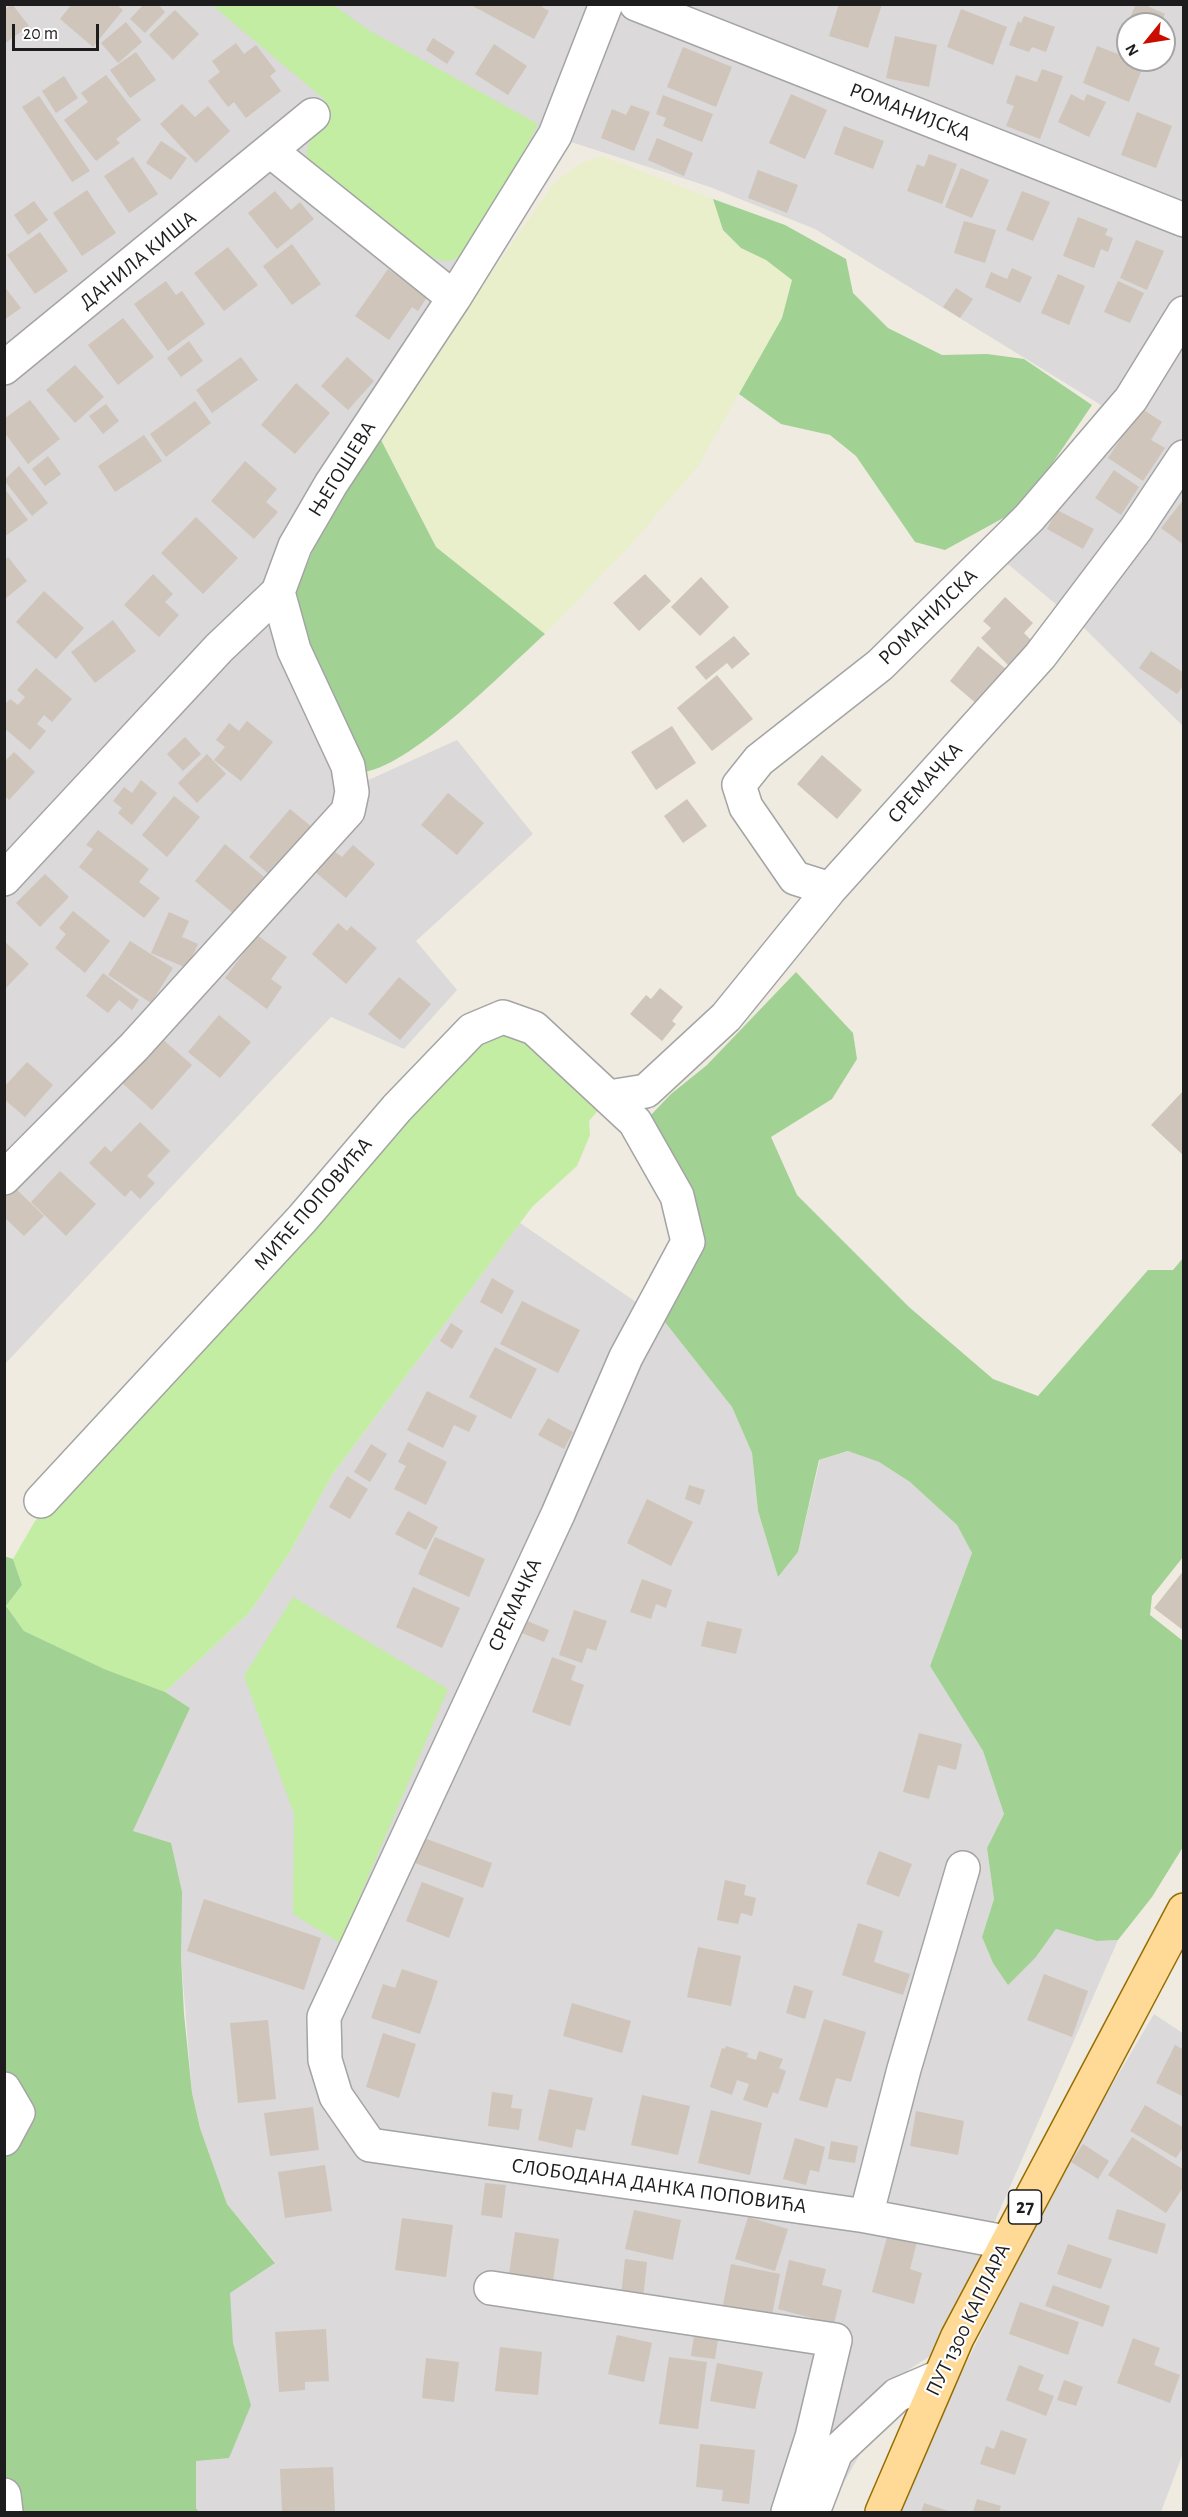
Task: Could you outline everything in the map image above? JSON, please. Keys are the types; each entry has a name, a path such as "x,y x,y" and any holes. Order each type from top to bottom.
{"main road":[{"name":"ПУТ 1300 КАПЛАРА","path":"882,2512 939,2377 1005,2242 1096,2079 1184,1910"}],"street":[{"name":"ЊЕГОШЕВА","path":"4,879 219,648 278,592 295,546 331,484 454,298 555,135 606,4"},
{"name":"РОМАНИЈСКА","path":"636,4 1184,220"},
{"name":"ДАНИЛА КИША","path":"4,368 272,152 314,115"},
{"path":"272,152 454,298"},
{"name":"РОМАНИЈСКА","path":"830,889 795,878 746,807 739,785 759,760 880,665 1029,518 1131,399 1184,314"},
{"name":"СРЕМАЧКА","path":"635,1122 645,1091 726,1017 830,889 1040,656 1136,530 1184,457"},
{"path":"4,1178 135,1047 348,811 352,792 348,766 294,650 278,592"},
{"name":"МИЋЕ ПОПОВИЋА","path":"41,1502 302,1219 396,1108 472,1030 503,1017 534,1028 609,1097"},
{"path":"609,1097 645,1091"},
{"name":"СРЕМАЧКА","path":"336,2096 325,2060 324,2017 558,1514 626,1357 688,1242 677,1196 635,1122 609,1097"},
{"path":"866,2216 904,2069 963,1868"},
{"path":"4,2089 18,2113 4,2139"},
{"name":"СЛОБОДАНА ДАНКА ПОПОВИЋА","path":"336,2096 370,2145 866,2216 1005,2242"},
{"path":"491,2288 835,2340 824,2444 813,2512"},
{"path":"788,2512 824,2444 897,2395 939,2377"},
{"path":"4,2495 6,2512"}],"shaded area":[{"path":"5,5 1183,5 1183,726 1083,627 990,549 1101,405 815,229 710,187 565,140 309,541 284,595 362,783 457,740 533,834 416,941 457,990 404,1049 331,1017 5,1364"},
{"path":"520,1223 664,1321 732,1407 752,1453 758,1511 778,1577 798,1552 820,1460 849,1451 879,1462 910,1482 957,1525 972,1553 930,1666 983,1751 1004,1814 987,1848 994,1899 982,1937 993,1963 1036,1957 1056,1929 1097,1941 1118,1940 938,2351 908,2370 827,2512 199,2512 196,2508 196,2461 251,2405 233,2343 229,2293 275,2262 227,2204 200,2128 192,2093 181,1957 133,1831 190,1708 165,1692 249,1613 290,1552 332,1475"},
{"path":"1154,2014 1184,2034 1183,2453 1161,2512 901,2512 941,2414 1067,2161"}],"green space":[{"path":"212,5 333,5 370,31 538,124 488,220 464,252 450,261 431,257 308,165 307,150 311,139 329,118 325,100"},
{"path":"602,156 713,199 723,231 741,248 766,260 792,280 782,318 698,466 635,540 545,634 436,547 381,440 467,308 554,183 581,163"},
{"path":"713,199 785,225 846,259 853,293 888,328 942,355 987,354 1024,359 1092,405 1039,483 1016,511 945,550 915,542 856,456 830,435 781,424 739,394 782,318 792,280 766,260 741,248 723,230"},
{"path":"381,440 436,547 545,634 434,734 386,765 365,772 291,605 318,537 349,481"},
{"path":"796,972 853,1033 857,1059 832,1099 771,1137 797,1195 909,1307 993,1379 1038,1396 1148,1270 1173,1270 1183,1258 1183,1557 1152,1596 1150,1615 1183,1641 1183,1847 1152,1897 1118,1940 1097,1941 1056,1929 1036,1957 1008,1985 993,1963 982,1937 994,1899 987,1848 1004,1814 983,1751 930,1666 972,1553 957,1525 910,1482 879,1462 848,1451 819,1460 798,1552 778,1577 758,1511 752,1453 732,1407 664,1321 665,1305 689,1268 648,1118 671,1094 707,1065"},
{"path":"479,1033 528,1034 602,1106 589,1121 590,1135 577,1166 532,1207 332,1475 290,1552 249,1613 165,1692 103,1669 24,1631 6,1606 22,1585 13,1559 35,1521 88,1467"},
{"path":"4,1556 13,1559 22,1585 6,1606 24,1631 104,1669 165,1692 190,1708 133,1831 171,1843 182,1892 181,1957 184,2014 192,2093 200,2128 227,2204 275,2263 230,2293 233,2343 251,2405 229,2458 196,2461 196,2508 199,2512 5,2512"},
{"path":"293,1597 448,1689 340,1943 293,1914 294,1814 244,1676"}],"building":[{"path":"12,4 29,26 4,44 4,10"},
{"path":"72,4 116,4 123,10 93,47 60,19"},
{"path":"144,4 158,4 165,12 145,33 130,19"},
{"path":"469,4 543,4 542,7 549,11 534,39"},
{"path":"839,4 882,4 868,48 829,36"},
{"path":"1136,4 1143,4 1161,12 1133,12"},
{"path":"961,9 1007,27 993,65 947,47"},
{"path":"175,10 199,34 173,60 149,35"},
{"path":"1024,16 1055,27 1046,52 1032,47 1029,52 1009,45 1018,21 1021,23"},
{"path":"126,22 142,42 118,63 101,43"},
{"path":"895,36 937,45 929,87 886,78"},
{"path":"433,38 455,52 447,64 426,50"},
{"path":"236,43 244,54 256,45 276,71 270,76 281,91 246,118 234,102 228,107 208,81 220,72 212,61"},
{"path":"494,44 527,66 508,95 475,74"},
{"path":"1097,46 1116,53 1116,72 1141,72 1129,102 1083,83"},
{"path":"683,47 732,67 716,107 667,87"},
{"path":"136,52 156,80 130,98 110,70"},
{"path":"1042,69 1063,76 1040,139 1006,126 1014,106 1006,103 1016,75 1037,82"},
{"path":"106,75 141,120 116,139 120,143 96,161 64,120 88,102 81,93"},
{"path":"64,76 78,98 56,113 42,91"},
{"path":"791,94 827,110 805,159 769,143"},
{"path":"1071,94 1084,101 1087,94 1106,102 1089,137 1058,122"},
{"path":"663,95 713,114 702,142 663,126 666,118 656,114"},
{"path":"39,96 90,171 72,182 22,107"},
{"path":"182,104 195,117 208,106 230,131 196,163 160,124"},
{"path":"631,105 650,112 634,151 601,138 612,109 626,115"},
{"path":"1137,112 1172,126 1156,168 1121,155"},
{"path":"844,126 884,141 873,169 834,154"},
{"path":"657,138 693,153 684,176 648,160"},
{"path":"161,141 187,158 171,180 146,163"},
{"path":"929,154 957,164 942,204 907,191 917,164 924,167"},
{"path":"133,157 158,194 129,213 104,176"},
{"path":"961,168 989,180 972,218 945,207"},
{"path":"758,170 798,185 787,213 748,198"},
{"path":"87,190 116,233 82,256 53,213"},
{"path":"275,191 291,210 300,202 314,219 277,249 248,213"},
{"path":"1022,191 1050,202 1033,241 1006,230"},
{"path":"34,201 48,220 28,235 14,215"},
{"path":"1078,217 1108,229 1105,235 1113,238 1108,252 1101,249 1094,268 1063,256"},
{"path":"964,221 996,230 985,263 954,253"},
{"path":"40,232 68,271 35,294 7,255"},
{"path":"1136,240 1164,251 1147,290 1120,278"},
{"path":"292,244 321,284 292,305 263,266"},
{"path":"228,247 258,285 224,311 194,273"},
{"path":"1012,268 1032,277 1020,303 985,287 991,272 1007,279"},
{"path":"388,269 427,297 418,311 412,307 389,340 355,316"},
{"path":"1058,274 1085,286 1069,325 1041,313"},
{"path":"166,281 176,295 182,291 205,324 168,351 134,304"},
{"path":"1118,281 1144,293 1130,323 1104,312"},
{"path":"4,286 21,308 4,320"},
{"path":"956,288 973,299 960,318 943,307"},
{"path":"123,318 154,357 118,385 88,345"},
{"path":"189,341 203,361 181,377 167,358"},
{"path":"241,357 258,380 212,413 196,390"},
{"path":"347,357 374,381 348,410 321,386"},
{"path":"75,365 104,397 75,423 46,390"},
{"path":"296,383 330,413 295,454 261,425"},
{"path":"30,400 60,439 28,464 4,432 4,419"},
{"path":"195,401 211,423 166,457 150,434"},
{"path":"106,404 119,421 103,434 89,416"},
{"path":"1141,408 1162,422 1151,440 1165,448 1143,481 1108,458"},
{"path":"144,435 162,461 115,492 98,466"},
{"path":"48,456 61,474 45,486 32,469"},
{"path":"245,461 277,489 266,502 278,512 254,539 211,501"},
{"path":"19,466 48,503 32,516 4,480"},
{"path":"1114,470 1139,487 1121,515 1095,498"},
{"path":"4,488 28,520 4,537"},
{"path":"1184,499 1184,545 1161,528"},
{"path":"1057,510 1094,529 1083,549 1047,529"},
{"path":"196,517 238,558 203,594 161,553"},
{"path":"8,557 27,581 5,599 5,560"},
{"path":"153,574 173,594 165,602 179,615 159,637 124,605"},
{"path":"645,574 671,601 639,631 613,603"},
{"path":"701,577 729,607 700,636 671,607"},
{"path":"44,591 84,628 56,659 16,622"},
{"path":"1005,597 1033,623 1024,633 1032,641 1008,665 981,638 991,628 983,621"},
{"path":"113,620 136,651 95,683 71,652"},
{"path":"734,636 750,654 732,669 727,663 706,680 695,667"},
{"path":"978,646 1007,670 978,705 950,681"},
{"path":"1151,651 1184,673 1184,685 1177,694 1139,668"},
{"path":"36,668 72,699 52,722 44,715 37,724 46,731 30,750 4,728 4,705 10,699 18,705 25,697 17,690"},
{"path":"717,675 753,719 712,751 677,708"},
{"path":"247,721 273,742 241,781 214,760 225,747 216,740 229,723 239,731"},
{"path":"672,726 696,763 656,790 631,752"},
{"path":"185,737 201,754 183,771 167,754"},
{"path":"14,752 35,772 9,800 4,795 4,762"},
{"path":"207,754 226,774 197,803 178,783"},
{"path":"822,755 862,790 837,819 797,784"},
{"path":"141,780 157,793 132,825 118,813 122,808 113,801 124,787 132,793"},
{"path":"448,793 484,823 457,855 421,825"},
{"path":"174,796 200,817 167,857 142,835"},
{"path":"687,799 707,826 683,843 664,816"},
{"path":"290,809 313,828 271,876 249,857"},
{"path":"98,830 149,869 139,882 160,898 144,918 79,867 93,849 86,845"},
{"path":"225,844 264,877 234,914 195,881"},
{"path":"353,845 375,864 346,898 313,870 331,849 342,857"},
{"path":"45,874 69,897 40,927 16,903"},
{"path":"73,911 110,941 85,973 55,948 66,934 59,928"},
{"path":"169,912 189,921 182,937 198,944 187,968 151,953"},
{"path":"338,923 347,931 351,926 377,948 346,984 312,954"},
{"path":"257,935 287,957 271,979 282,987 267,1009 225,978"},
{"path":"4,941 29,964 4,990"},
{"path":"130,941 173,968 151,1003 108,975"},
{"path":"103,973 139,1000 132,1010 119,1000 108,1013 86,996"},
{"path":"399,977 431,1004 400,1040 368,1014"},
{"path":"660,988 683,1007 672,1021 676,1024 662,1041 630,1014 646,995 651,999"},
{"path":"219,1015 251,1042 220,1078 188,1052"},
{"path":"160,1037 192,1065 152,1110 121,1082"},
{"path":"27,1062 53,1085 25,1117 4,1099 4,1087"},
{"path":"1184,1090 1184,1156 1151,1125"},
{"path":"140,1122 170,1151 147,1176 155,1183 140,1199 131,1190 125,1197 89,1163 105,1146 111,1152"},
{"path":"60,1171 96,1204 66,1236 31,1202"},
{"path":"10,1183 44,1216 24,1236 4,1217 4,1189"},
{"path":"492,1278 514,1291 502,1314 480,1302"},
{"path":"522,1301 580,1330 558,1373 500,1344"},
{"path":"451,1323 463,1331 452,1349 440,1341"},
{"path":"495,1347 537,1369 511,1419 469,1397"},
{"path":"427,1391 477,1416 469,1432 454,1425 443,1448 407,1430"},
{"path":"548,1418 573,1432 564,1449 538,1435"},
{"path":"408,1442 447,1462 426,1505 394,1489 406,1466 398,1462"},
{"path":"371,1444 387,1454 370,1482 354,1472"},
{"path":"347,1476 368,1489 350,1519 329,1507"},
{"path":"689,1485 705,1490 700,1505 685,1499"},
{"path":"647,1499 693,1522 671,1566 627,1543"},
{"path":"408,1511 438,1527 426,1550 395,1534"},
{"path":"435,1537 485,1559 469,1597 418,1574"},
{"path":"1184,1570 1184,1631 1154,1608"},
{"path":"642,1579 672,1590 666,1608 656,1604 651,1619 630,1612"},
{"path":"413,1587 460,1608 442,1648 396,1627"},
{"path":"574,1610 607,1621 596,1651 587,1648 582,1663 559,1655"},
{"path":"527,1621 549,1630 544,1642 522,1633"},
{"path":"707,1621 742,1629 736,1654 701,1646"},
{"path":"552,1657 576,1666 571,1680 584,1685 570,1726 532,1712"},
{"path":"919,1733 962,1744 956,1770 938,1765 929,1799 903,1792"},
{"path":"424,1838 492,1863 483,1888 415,1863"},
{"path":"879,1851 912,1864 899,1897 866,1884"},
{"path":"725,1880 746,1885 744,1895 756,1898 752,1916 741,1913 738,1924 717,1920"},
{"path":"422,1882 464,1898 449,1938 406,1921"},
{"path":"204,1899 321,1938 304,1990 187,1951"},
{"path":"858,1923 883,1931 874,1962 910,1974 903,1995 842,1975"},
{"path":"698,1947 741,1956 731,2006 687,1997"},
{"path":"402,1969 438,1981 420,2034 371,2018 383,1984 395,1988"},
{"path":"1044,1974 1088,1991 1072,2037 1027,2020"},
{"path":"794,1985 813,1991 805,2019 786,2013"},
{"path":"572,2003 631,2021 622,2053 563,2036"},
{"path":"824,2019 866,2032 851,2082 836,2078 827,2108 799,2100"},
{"path":"268,2020 276,2099 238,2103 230,2023"},
{"path":"383,2033 416,2044 399,2098 366,2087"},
{"path":"1175,2045 1184,2050 1184,2097 1156,2083"},
{"path":"726,2046 748,2053 747,2057 756,2060 759,2051 783,2059 779,2068 786,2071 778,2094 773,2092 767,2108 743,2100 749,2084 737,2080 732,2095 710,2087 722,2048 725,2049"},
{"path":"549,2089 593,2098 585,2131 576,2129 572,2148 538,2140"},
{"path":"492,2092 513,2095 511,2108 522,2109 519,2130 488,2126"},
{"path":"642,2095 690,2106 678,2155 631,2145"},
{"path":"1145,2105 1184,2128 1184,2146 1176,2158 1130,2131"},
{"path":"313,2107 319,2150 270,2156 264,2113"},
{"path":"711,2110 762,2123 750,2175 698,2163"},
{"path":"916,2111 964,2121 958,2155 910,2146"},
{"path":"1132,2137 1184,2170 1184,2186 1166,2213 1108,2175"},
{"path":"795,2138 825,2147 819,2172 810,2170 806,2185 783,2179"},
{"path":"831,2141 858,2146 855,2163 828,2159"},
{"path":"1083,2144 1109,2161 1098,2179 1071,2162"},
{"path":"325,2165 332,2211 285,2218 278,2172"},
{"path":"485,2183 506,2185 502,2218 481,2215"},
{"path":"1117,2209 1166,2224 1157,2254 1108,2239"},
{"path":"634,2210 681,2220 673,2260 625,2249"},
{"path":"748,2217 788,2229 775,2271 735,2259"},
{"path":"402,2218 453,2225 446,2277 395,2270"},
{"path":"890,2226 919,2234 910,2269 922,2273 914,2304 872,2292"},
{"path":"515,2232 559,2239 552,2288 508,2281"},
{"path":"1068,2244 1112,2259 1101,2289 1057,2274"},
{"path":"625,2259 647,2262 643,2299 621,2296"},
{"path":"789,2260 826,2269 822,2285 842,2290 834,2324 778,2309"},
{"path":"731,2264 780,2274 771,2320 722,2310"},
{"path":"1053,2285 1110,2306 1103,2327 1045,2306"},
{"path":"1020,2302 1079,2322 1068,2355 1009,2334"},
{"path":"326,2329 329,2381 305,2382 305,2390 279,2392 275,2332"},
{"path":"695,2329 719,2333 715,2359 691,2356"},
{"path":"617,2335 652,2343 644,2382 608,2374"},
{"path":"1133,2338 1160,2348 1154,2365 1180,2375 1170,2403 1117,2383"},
{"path":"500,2347 542,2352 538,2395 495,2391"},
{"path":"669,2357 707,2362 698,2429 659,2424"},
{"path":"426,2358 459,2362 454,2402 422,2398"},
{"path":"717,2363 763,2372 755,2409 710,2401"},
{"path":"1019,2365 1044,2375 1038,2390 1054,2396 1046,2416 1006,2400"},
{"path":"1064,2380 1083,2387 1076,2406 1057,2400"},
{"path":"1001,2430 1027,2439 1015,2475 980,2464 986,2446 994,2449"},
{"path":"700,2444 755,2450 749,2504 722,2501 723,2490 696,2487"},
{"path":"333,2467 335,2512 282,2512 280,2469"},
{"path":"977,2499 1001,2506 999,2512 973,2512"},
{"path":"924,2503 951,2512 921,2512"}]}
